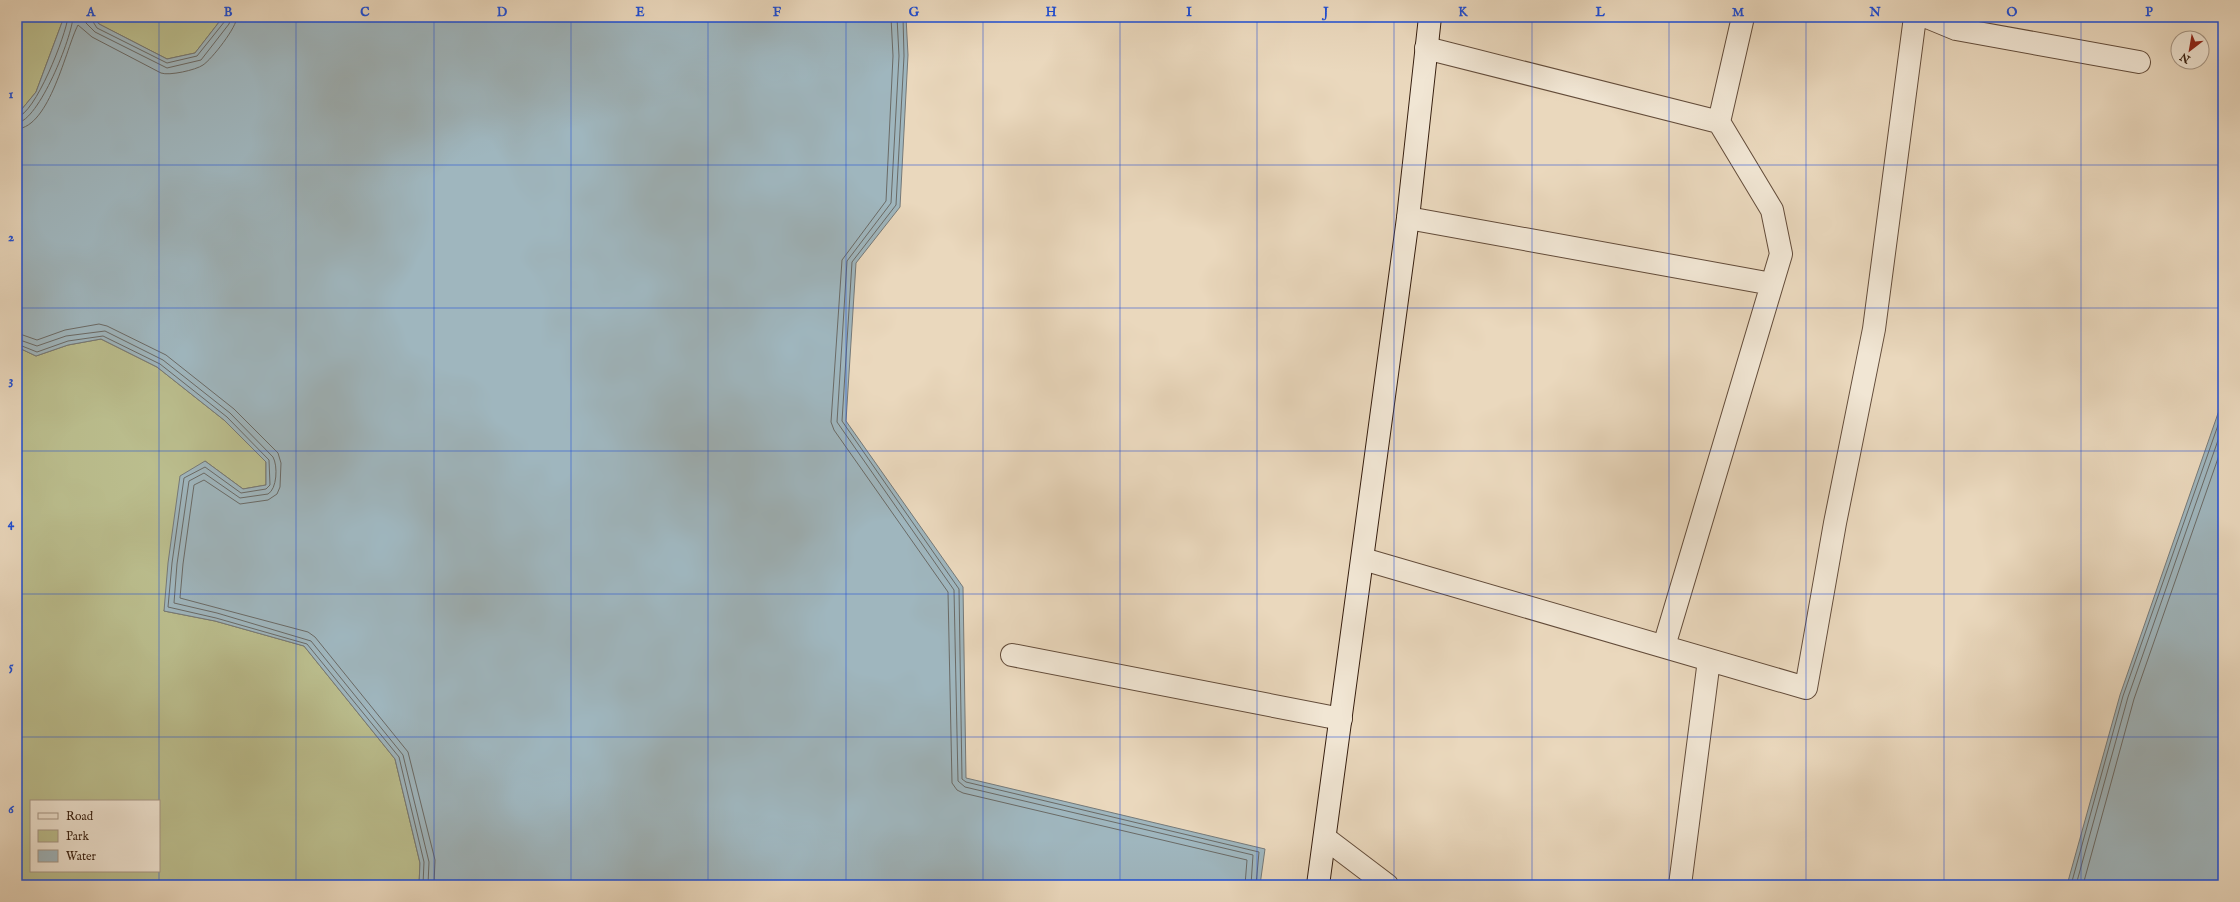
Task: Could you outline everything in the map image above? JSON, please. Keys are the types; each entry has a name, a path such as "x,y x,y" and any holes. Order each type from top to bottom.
{"street":[{"path":"1318,885 1408,218 1430,17"},
{"path":"1664,646 1781,254 1772,210 1719,122 1743,17"},
{"path":"1363,559 1806,688 1835,523 1874,329 1916,17"},
{"path":"1927,17 1956,29 2139,62"},
{"path":"1426,48 1719,122"},
{"path":"1408,218 1772,284"},
{"path":"1012,654 1341,719"},
{"path":"1680,885 1709,660"},
{"path":"1325,838 1387,885"}],"green space":[{"path":"17,17 64,17 36,92 17,115"},
{"path":"93,17 223,17 195,53 167,59 99,24"},
{"path":"101,339 157,367 224,420 266,462 266,485 243,489 205,461 164,611 215,621 304,646 395,759 420,863 419,885 17,885 17,347 36,356 68,345"}],"water":[{"path":"64,17 93,17 99,24 167,59 195,53 223,17 906,17 908,55 900,207 856,263 846,421 963,587 966,778 1265,849 1260,885 419,885 420,863 395,759 304,646 215,621 164,611 168,563 180,476 205,461 243,489 266,485 266,462 224,420 157,367 101,339 68,345 36,356 17,347 17,115 36,92"},
{"path":"2223,399 2223,885 2067,885 2120,695"}]}
